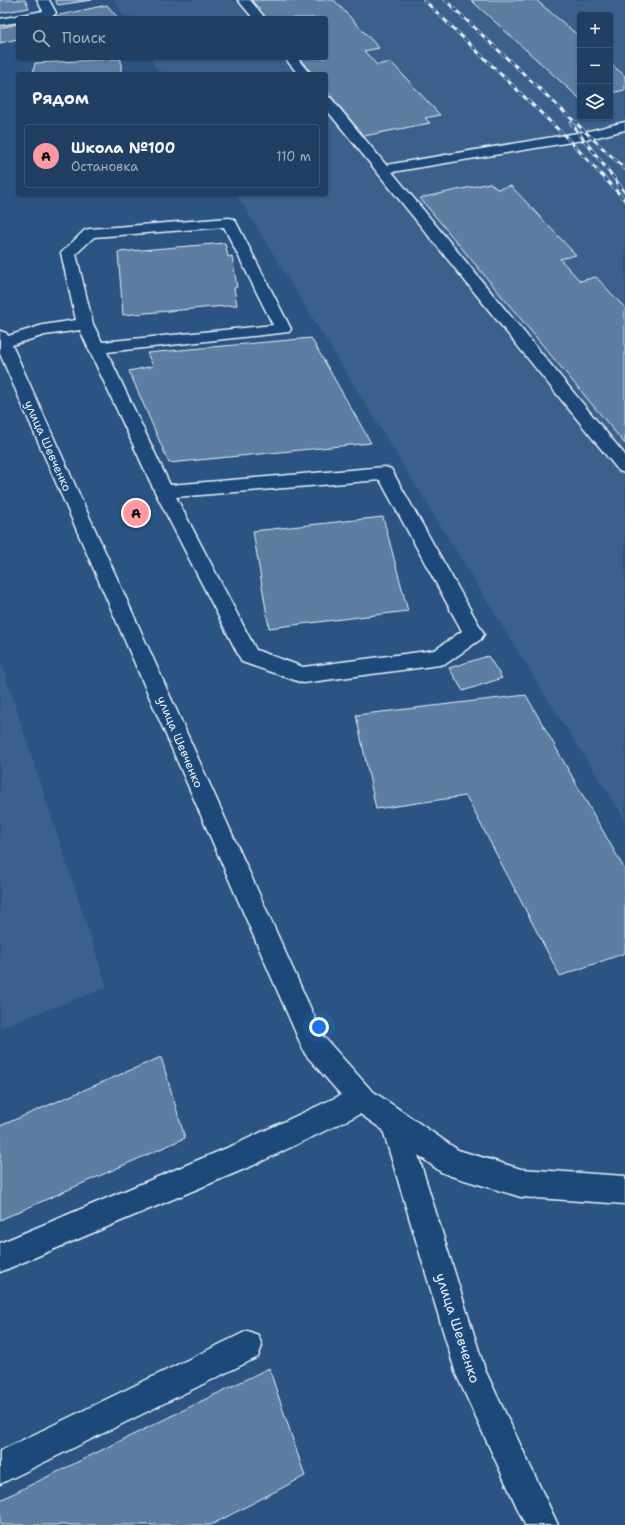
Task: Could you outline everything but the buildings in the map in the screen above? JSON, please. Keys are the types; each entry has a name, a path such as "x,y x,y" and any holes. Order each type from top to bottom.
{"street":[{"path":"34,16 50,13 43,0"},
{"path":"244,0 257,16"},
{"path":"0,22 16,19"},
{"path":"293,60 302,72"},
{"path":"328,103 625,467"},
{"path":"382,170 589,135 625,126"},
{"path":"97,348 283,329 229,222 90,233 68,253 84,324 97,348 164,492 249,656 303,675 440,657 474,634 385,473 164,492"},
{"path":"3,348 43,330 84,324"},
{"name":"улица Шевченко","path":"3,348 314,1045 362,1099 451,1162 521,1183 625,1190"},
{"path":"0,1258 244,1155 362,1099"},
{"name":"улица Шевченко","path":"394,1123 471,1374 542,1525"},
{"path":"0,1468 247,1346"}],"shaded area":[{"path":"114,0 625,0 625,820 540,687 237,196 328,196 328,72 159,72 151,60 328,60 328,16 124,16"},
{"path":"0,659 107,987 0,1028"}],"railway":[{"path":"424,0 567,138 625,200"},
{"path":"445,0 625,169"},
{"path":"571,123 624,191"}],"place":[{"name":"Школа №100","path":"136,513"}]}
